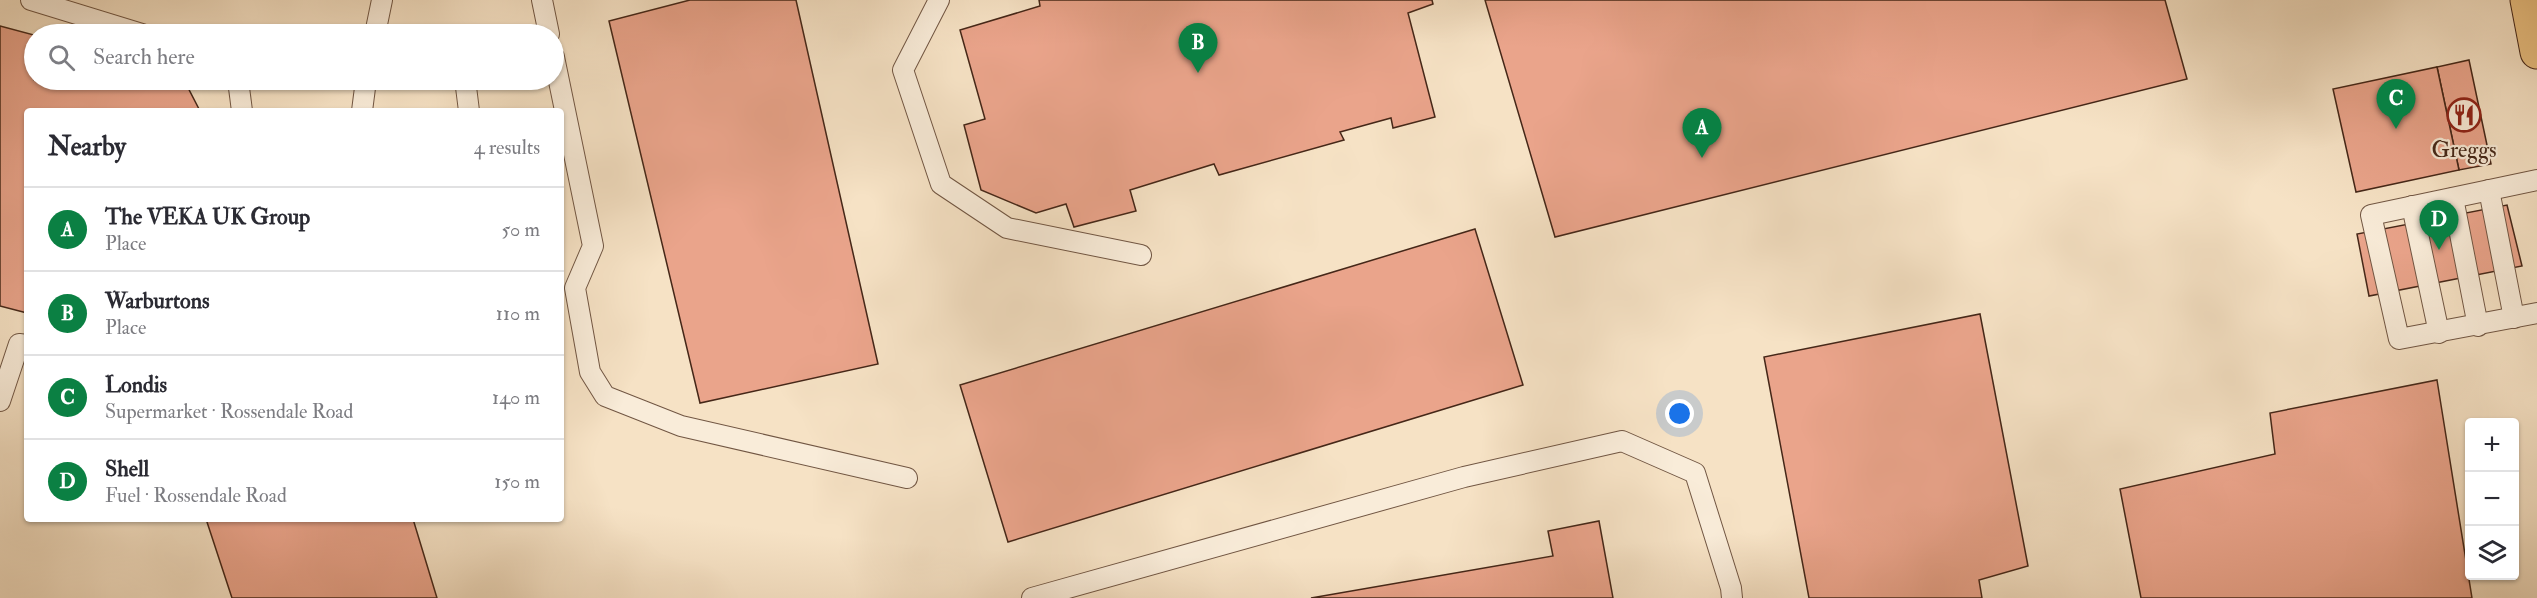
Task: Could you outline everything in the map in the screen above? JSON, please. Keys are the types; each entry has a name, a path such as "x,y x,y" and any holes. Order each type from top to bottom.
{"highway":[{"path":"2527,0 2537,52"}],"lane":[{"path":"31,0 109,24"},
{"path":"377,24 382,0"},
{"path":"542,0 547,24"},
{"path":"939,0 903,70 941,184 1007,228 1141,255"},
{"path":"239,90 242,108"},
{"path":"362,108 365,90"},
{"path":"466,90 469,108"},
{"path":"561,90 593,246 576,288 590,372 605,396 681,426 907,478"},
{"path":"2537,180 2372,215 2399,339 2478,326 2537,313"},
{"path":"2489,190 2514,318"},
{"path":"2453,198 2478,326"},
{"path":"2412,206 2439,333"},
{"path":"0,401 19,344 24,345"},
{"path":"1032,598 1464,477 1622,441 1695,473 1731,588 1732,598"}],"building":[{"path":"690,0 796,0 878,364 700,403 609,21"},
{"path":"1039,0 1432,0 1433,4 1408,13 1435,117 1393,128 1391,118 1340,132 1344,140 1219,175 1214,164 1130,190 1136,211 1074,227 1066,204 1036,213 981,190 964,125 985,119 960,30 1040,6"},
{"path":"1485,0 2165,0 2187,79 1555,237"},
{"path":"0,26 24,32 24,90 189,90 198,108 24,108 24,312 0,306"},
{"name":"Greggs","path":"2469,60 2491,164 2459,170 2437,67"},
{"path":"2437,67 2459,170 2356,192 2333,89"},
{"path":"2507,205 2522,266 2369,296 2357,234"},
{"path":"1475,229 1523,385 1008,542 960,385"},
{"path":"1980,314 2028,566 1979,580 1982,598 1809,598 1764,357"},
{"path":"2437,380 2465,554 2465,580 2469,580 2472,598 2141,598 2120,489 2275,454 2270,413"},
{"path":"1599,521 1613,598 1311,598 1553,556 1548,531"},
{"path":"207,522 414,522 437,598 232,598"}],"place":[{"name":"Warburtons","path":"1198,73"},
{"name":"Greggs","path":"2464,115"},
{"name":"Londis","path":"2396,129"},
{"name":"The VEKA UK Group","path":"1702,158"},
{"name":"Shell","path":"2439,250"}]}
